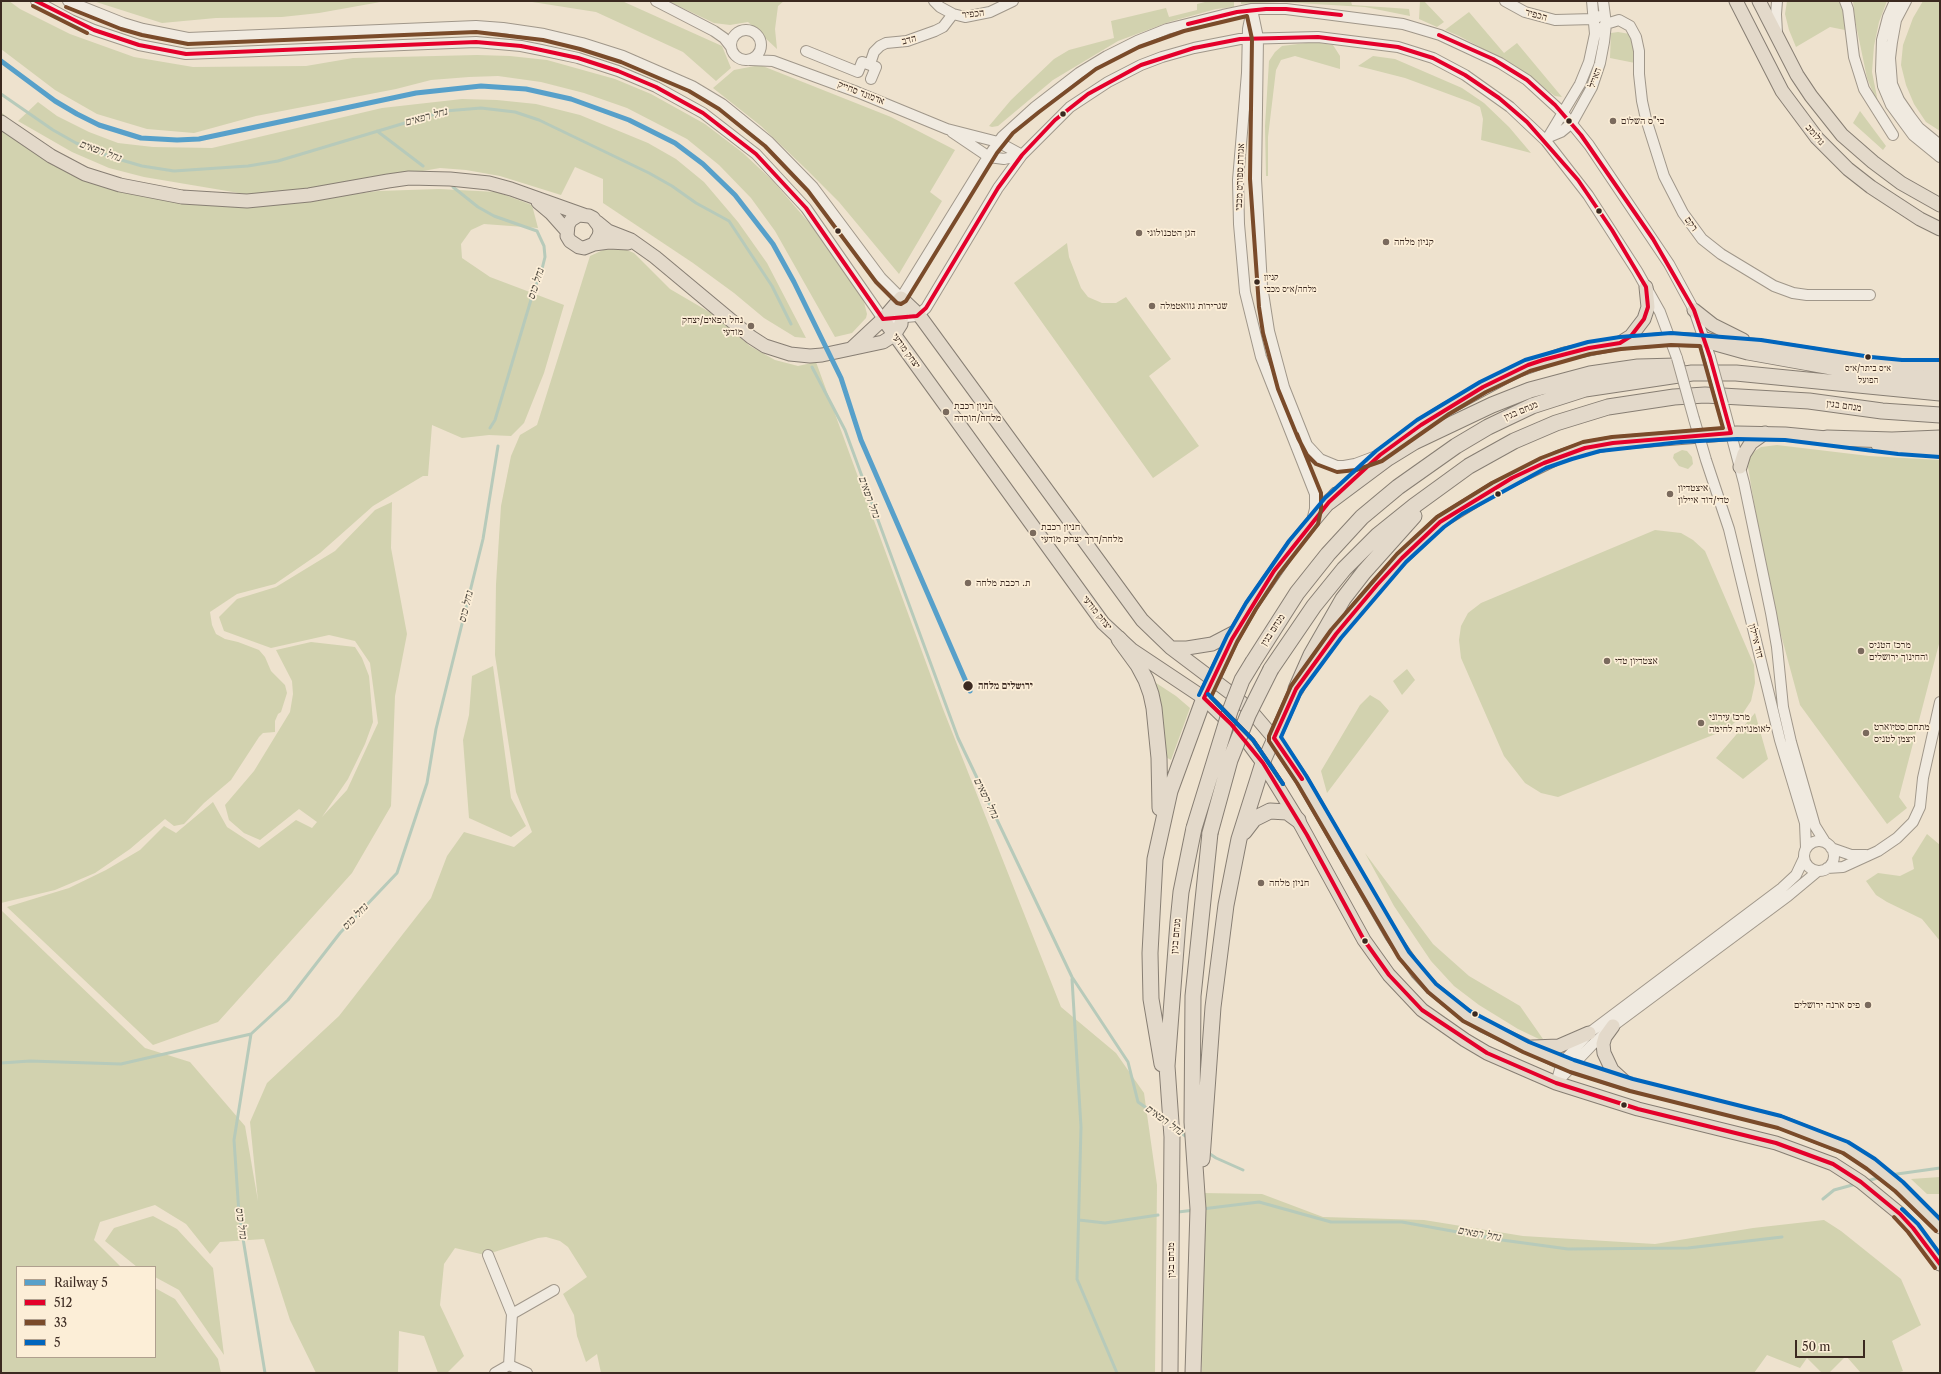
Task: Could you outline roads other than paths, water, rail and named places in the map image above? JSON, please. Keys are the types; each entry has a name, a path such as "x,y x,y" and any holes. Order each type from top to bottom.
{"highway":[{"path":"1705,340 1762,355 1854,371 1908,378 1940,379"},
{"path":"1329,502 1388,458 1414,442 1492,405 1530,390 1558,382 1617,370 1670,366 1728,369 1777,377"},
{"name":"מנחם בגין","path":"1170,1373 1172,1136 1168,1099 1167,1066 1172,979 1181,892 1194,828 1230,711 1242,680 1297,593 1328,554 1362,517 1398,487 1440,456 1488,427 1513,414 1555,397 1611,384 1692,372 1736,373 1940,393"},
{"name":"מנחם בגין","path":"1193,1373 1198,1210 1192,1122 1193,996 1210,833 1230,760 1248,715 1271,669 1314,606 1362,550 1414,506 1476,461 1514,440 1567,419 1608,407 1674,397 1705,395 1763,397 1940,415"},
{"path":"1827,438 1892,440 1940,438"},
{"path":"1296,689 1325,628 1352,588 1399,531 1420,510 1476,461"},
{"path":"1119,639 1138,665 1146,680 1154,708 1160,772 1158,838 1152,884 1150,952 1151,999 1168,1099"},
{"path":"1158,838 1170,791 1204,698"},
{"path":"1198,1210 1213,1007 1226,905 1239,839 1263,763"},
{"path":"1239,839 1254,819 1266,812 1281,811 1298,820"}],"main road":[{"name":"גולומב","path":"1736,1 1782,91 1817,138 1848,169 1871,187 1908,211 1940,229"},
{"name":"גולומב","path":"1759,1 1777,39 1811,96 1842,135 1873,162 1901,183 1940,205"},
{"path":"1,122 51,156 85,174 120,185 182,197 225,200 280,198 309,195 408,178 450,179 483,182 511,189 589,216 608,231 631,240 751,337 765,346 790,354 810,356 878,344 894,335 900,327 902,318 901,298"},
{"path":"529,196 551,213 567,231 570,241 579,248 584,248 594,244 618,242 643,249"},
{"path":"567,231 571,220 580,215 584,215"},
{"path":"594,244 600,231 597,222"},
{"path":"1620,343 1631,336 1644,319 1648,307 1646,287"},
{"path":"852,348 883,319 901,298"},
{"path":"901,298 919,315 1134,610 1150,629 1171,648 1213,678 1251,711 1274,738 1302,780 1392,936 1417,972 1432,988 1467,1016 1526,1047 1567,1064 1631,1085 1780,1122 1846,1148 1871,1164 1899,1187 1940,1227"},
{"path":"1694,310 1722,330 1760,346"},
{"name":"יצחק מודעי","path":"883,319 983,455 1103,623 1119,639 1148,662 1204,698 1231,724 1263,763 1298,820 1364,940 1389,975 1422,1010 1465,1040 1510,1064 1556,1084 1638,1109 1762,1139 1814,1156 1839,1168 1876,1194 1913,1228 1940,1264"},
{"path":"1204,698 1237,631 1274,571 1329,502 1380,455 1446,408 1483,387 1528,365 1564,354 1620,343 1671,339 1705,340 1760,346 1870,363 1902,366 1940,366"},
{"path":"1263,763 1296,689 1336,634 1397,563 1440,522 1459,509 1495,488 1544,463 1585,448 1613,443 1731,433 1765,433 1827,438 1899,448 1940,451"},
{"path":"1740,467 1744,454 1750,443 1765,433"},
{"path":"1171,648 1187,648 1212,644 1237,631"},
{"path":"1613,1026 1605,1037 1603,1044 1604,1053 1608,1064 1617,1076 1631,1085"},
{"path":"1526,1047 1538,1048 1559,1046 1589,1033"}],"street":[{"name":"יצחק מודעי","path":"36,1 71,20 94,30 139,45 186,54 476,42 521,46 541,50 578,58 618,71 656,86 703,113 756,154 806,208 883,319"},
{"path":"68,1 122,23 188,38 476,26 516,30 551,36 582,43 623,56 663,72 722,104 769,142 813,187 881,278 901,298"},
{"path":"656,1 711,29 724,38 737,57 743,60 750,60 759,52 761,43"},
{"name":"הכפיר","path":"934,1 940,7 958,16 978,15 990,12 1013,1"},
{"name":"הכפיר","path":"1505,1 1520,10 1542,18 1569,21 1583,26 1594,35"},
{"path":"1777,1 1777,39"},
{"path":"1845,1 1854,57 1864,89 1893,135"},
{"path":"1895,1 1888,16 1882,40 1881,71 1883,86 1891,105 1910,131 1924,146 1940,157"},
{"path":"1906,1 1896,20 1892,42 1890,58 1892,84 1899,100 1919,128 1940,145"},
{"path":"1597,14 1604,5"},
{"name":"דוד איילון","path":"901,298 988,157 998,142 1015,123 1068,81 1122,48 1167,29 1223,15 1252,10 1286,9 1403,24 1440,35 1504,65 1527,80 1563,113 1572,124 1653,239 1694,310 1710,357 1740,467 1771,613 1777,647 1783,707 1790,742 1815,826 1828,845"},
{"name":"אגודת ספורט מכבי","path":"1252,10 1258,38 1256,179 1262,286 1269,331 1284,387 1307,445 1320,458 1333,464 1344,466 1355,464 1380,455"},
{"name":"אגודת ספורט מכבי","path":"1252,10 1248,38 1247,73 1238,190 1239,224 1245,292 1261,358 1315,494 1315,509 1312,522"},
{"name":"הדב","path":"870,64 874,52 880,46 886,43 907,41 935,31 943,27 953,14"},
{"name":"הכפיר","path":"1569,21 1597,14"},
{"name":"רקם","path":"1597,14 1613,20 1623,20 1630,26 1634,33 1639,51 1639,74 1642,101 1664,176 1683,213 1702,239 1721,254 1774,286 1793,293 1807,295 1870,295"},
{"name":"האייל","path":"1547,139 1585,73 1594,35 1597,14"},
{"name":"האייל","path":"1547,139 1561,132 1572,124 1587,98 1597,75 1604,47 1597,14"},
{"path":"711,29 725,32 746,30 753,32 758,36 765,53 773,61"},
{"path":"730,47 732,38 739,31"},
{"name":"דוד איילון","path":"919,315 931,302 998,188 1022,155 1070,107 1088,94 1124,73 1162,57 1248,38 1333,38 1398,47 1427,56 1465,75 1499,98 1547,139 1588,195 1660,312 1671,339 1694,419 1729,528 1780,740 1805,823 1805,853"},
{"path":"806,51 858,72 862,62 870,64 876,67 871,79"},
{"name":"אדמונד סחייק","path":"750,60 773,61 858,92 947,129 998,142 1022,155"},
{"name":"אדמונד סחייק","path":"947,129 988,157"},
{"path":"988,157 1001,159 1022,155"},
{"path":"883,319 919,315"},
{"path":"1805,853 1811,868 1823,869 1843,867 1872,854 1897,838 1913,822 1922,798 1923,778 1940,702"},
{"path":"1556,1084 1567,1064 1589,1033 1782,888 1796,875 1805,853 1816,841 1851,855 1872,854"},
{"path":"1567,1064 1613,1026 1830,865 1833,857 1828,845"},
{"path":"488,1255 512,1314 508,1365"},
{"path":"512,1314 554,1290"},
{"path":"495,1373 508,1365"},
{"path":"508,1365 527,1373"}],"waterway":[{"name":"נחל רפאים","path":"1,94 53,130 76,143 111,157 142,166 174,171 248,166 278,161 445,111 481,108 515,112 539,120 649,173 672,186 696,203 729,221 772,286 791,324"},
{"name":"נחל כוס","path":"377,131 423,166"},
{"name":"נחל כוס","path":"453,187 478,207 494,216 537,231 544,246 545,257 542,269 533,293 495,420 490,428"},
{"name":"נחל רפאים","path":"812,367 845,430 958,738 1072,977 1128,1062 1138,1102 1165,1121"},
{"name":"נחל כוס","path":"265,1373 239,1214 234,1140 251,1034 288,1000 340,933 397,873 427,783 436,729 483,539 498,446"},
{"path":"1072,979 1081,1127 1077,1279 1117,1373"},
{"path":"1,1063 30,1061 121,1064 251,1034"},
{"name":"נחל רפאים","path":"1176,1129 1188,1138"},
{"name":"נחל רפאים","path":"1207,1152 1216,1158 1243,1170"},
{"name":"נחל רפאים","path":"1890,1175 1940,1168"},
{"name":"נחל רפאים","path":"1867,1181 1881,1177"},
{"name":"נחל רפאים","path":"1823,1199 1834,1190 1856,1184"},
{"name":"נחל רפאים","path":"1202,1209 1259,1202 1331,1222 1402,1222 1502,1240 1568,1249 1688,1248 1782,1237"},
{"name":"נחל רפאים","path":"1178,1212 1195,1210"},
{"name":"נחל רפאים","path":"1079,1220 1105,1223 1158,1215"}],"rail line":[{"name":"5","path":"1,61 55,101 77,114 99,125 141,138 177,140 199,139 416,93 481,86 526,89 571,99 629,120 675,143 703,164 735,195 773,244 794,282 841,378 861,440 970,691"}],"place":[{"name":"בי\"ס השלום","path":"1613,121"},
{"name":"הגן הטכנולוגי","path":"1139,233"},
{"name":"קניון מלחה","path":"1386,242"},
{"name":"קניון מלחה/א״ס מכבי","path":"1257,282"},
{"name":"שגרירות גוואטמלה","path":"1152,306"},
{"name":"נחל רפאים/יצחק מודעי","path":"751,326"},
{"name":"א״ס ביתר/א״ס הפועל","path":"1868,357"},
{"name":"חניון רכבת מלחה/הורדה","path":"946,412"},
{"name":"איצטדיון טדי/דוד איילון","path":"1670,494"},
{"name":"חניון רכבת מלחה/דרך יצחק מודעי","path":"1033,533"},
{"name":"ת. רכבת מלחה","path":"968,583"},
{"name":"מרכז הטניס והחינוך ירושלים","path":"1861,651"},
{"name":"אצטדיון טדי","path":"1607,661"},
{"name":"ירושלים מלחה","path":"968,686"},
{"name":"מרכז עירוני לאומנויות לחימה","path":"1701,723"},
{"name":"מתחם סטיוארט ויצמן לטניס","path":"1866,733"},
{"name":"חניון מלחה","path":"1261,883"},
{"name":"פיס ארנה ירושלים","path":"1868,1005"}]}
